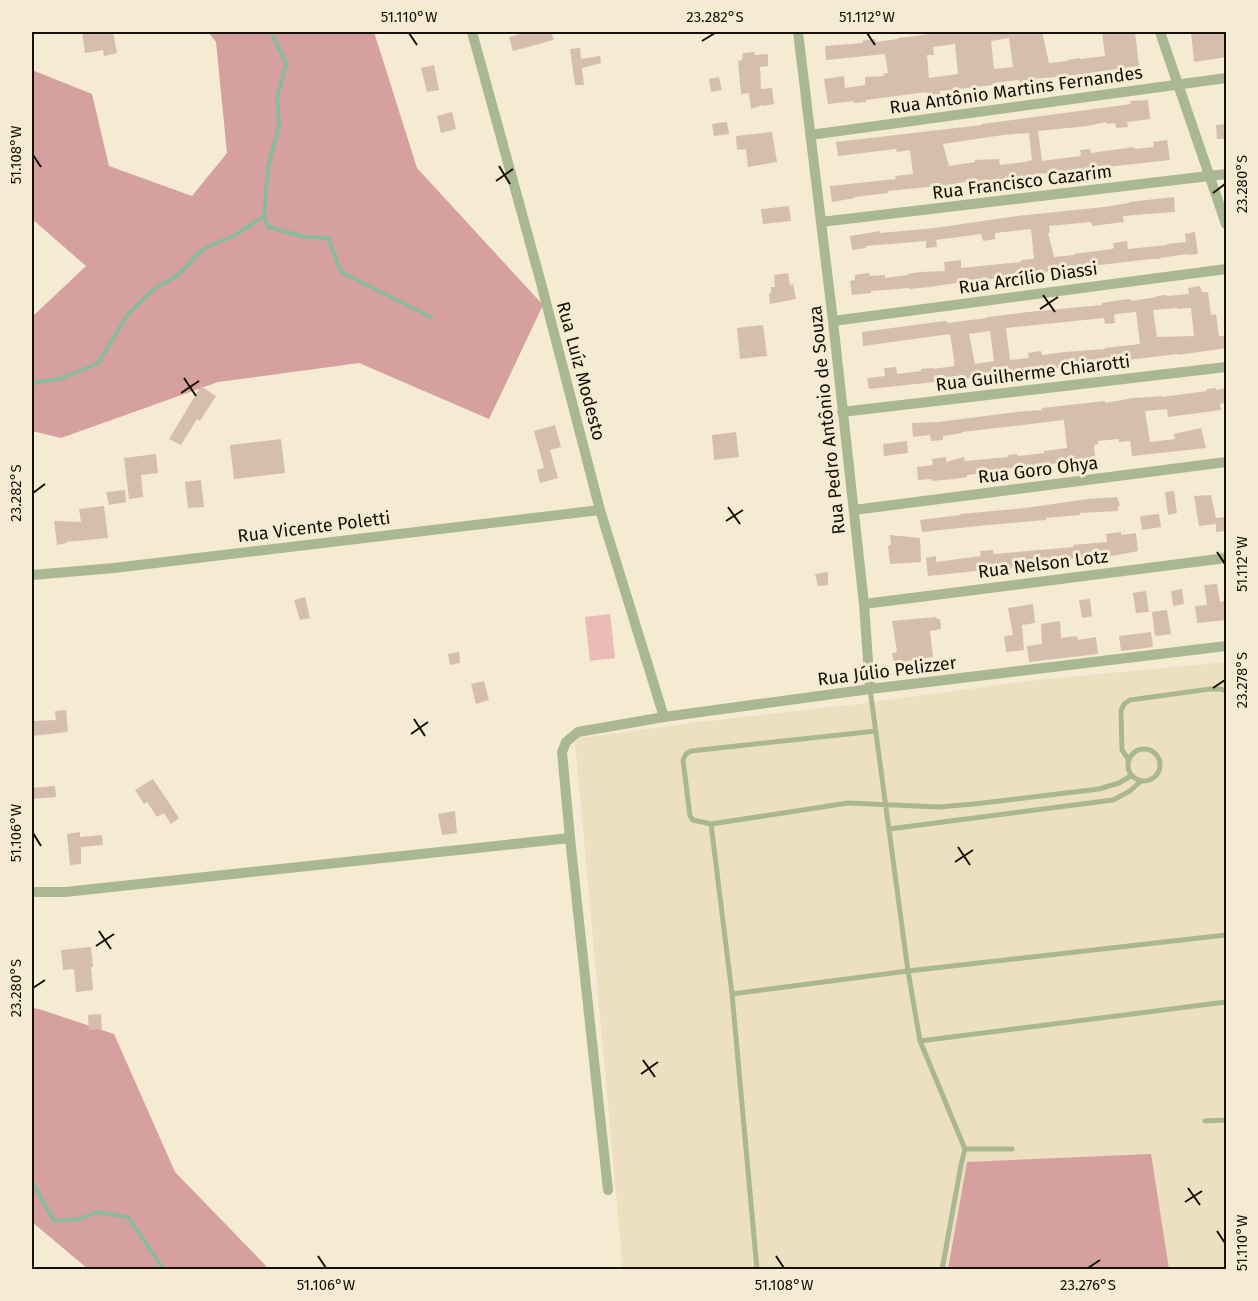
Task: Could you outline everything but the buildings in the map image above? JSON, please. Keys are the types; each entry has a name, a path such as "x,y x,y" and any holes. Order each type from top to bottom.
{"street":[{"name":"Rua Luíz Modesto","path":"472,32 600,510 664,717"},
{"path":"798,32 804,32"},
{"name":"Rua Pedro Antônio de Souza","path":"798,32 854,510 870,688"},
{"path":"1160,32 1227,224"},
{"name":"Rua Antônio Martins Fernandes","path":"810,135 1227,78"},
{"name":"Rua Francisco Cazarim","path":"821,222 1227,174"},
{"name":"Rua Arcílio Diassi","path":"833,321 1227,269"},
{"name":"Rua Guilherme Chiarotti","path":"843,412 1227,367"},
{"name":"Rua Goro Ohya","path":"854,510 1227,462"},
{"name":"Rua Vicente Poletti","path":"32,575 114,568 600,510"},
{"name":"Rua Nelson Lotz","path":"864,604 1227,558"},
{"name":"Rua Júlio Pelizzer","path":"570,838 562,752 566,742 578,732 664,717 870,688 1227,646"},
{"path":"32,892 65,892 570,838 608,1190"}],"lane":[{"name":"Rua Pedro Antônio de Souza","path":"870,688 908,971 920,1041 965,1149"},
{"path":"1129,760 1122,750 1121,711 1124,704 1130,700 1210,689 1227,691"},
{"path":"876,731 691,751 682,760 690,816 693,820 711,824 848,803 939,807 974,804 1099,789 1119,783 1131,776"},
{"path":"1141,749 1152,751 1157,755 1160,765 1152,780 1141,781 1131,776 1128,771 1129,760 1141,749"},
{"path":"889,829 1113,800 1141,781"},
{"path":"711,824 732,994 757,1269"},
{"path":"732,994 1227,934"},
{"path":"920,1041 1227,1002"},
{"path":"1204,1121 1227,1120"},
{"path":"942,1269 965,1149 1012,1149"}],"shaded area":[{"path":"208,32 374,32 417,168 543,305 489,419 359,363 218,382 61,438 32,431 32,317 86,266 32,219 32,70 92,94 109,166 192,196 227,153 216,42"},
{"path":"610,614 615,658 590,661 585,617"},
{"path":"1226,662 1226,1269 1169,1269 1150,1154 967,1163 948,1269 622,1269 575,742 580,738 699,722 1037,680"},
{"path":"32,1008 114,1034 175,1172 269,1269 88,1269 32,1222"},
{"path":"1151,1154 1169,1269 948,1269 967,1162"}],"waterway":[{"path":"32,383 63,378 98,363 128,314 154,289 178,275 203,249 235,235 264,216 268,166 279,127 277,98 286,63 271,32"},
{"path":"264,216 268,227 305,237 328,238 341,272 431,317"},
{"path":"32,1182 54,1221 79,1219 97,1212 128,1217 164,1270"}]}
